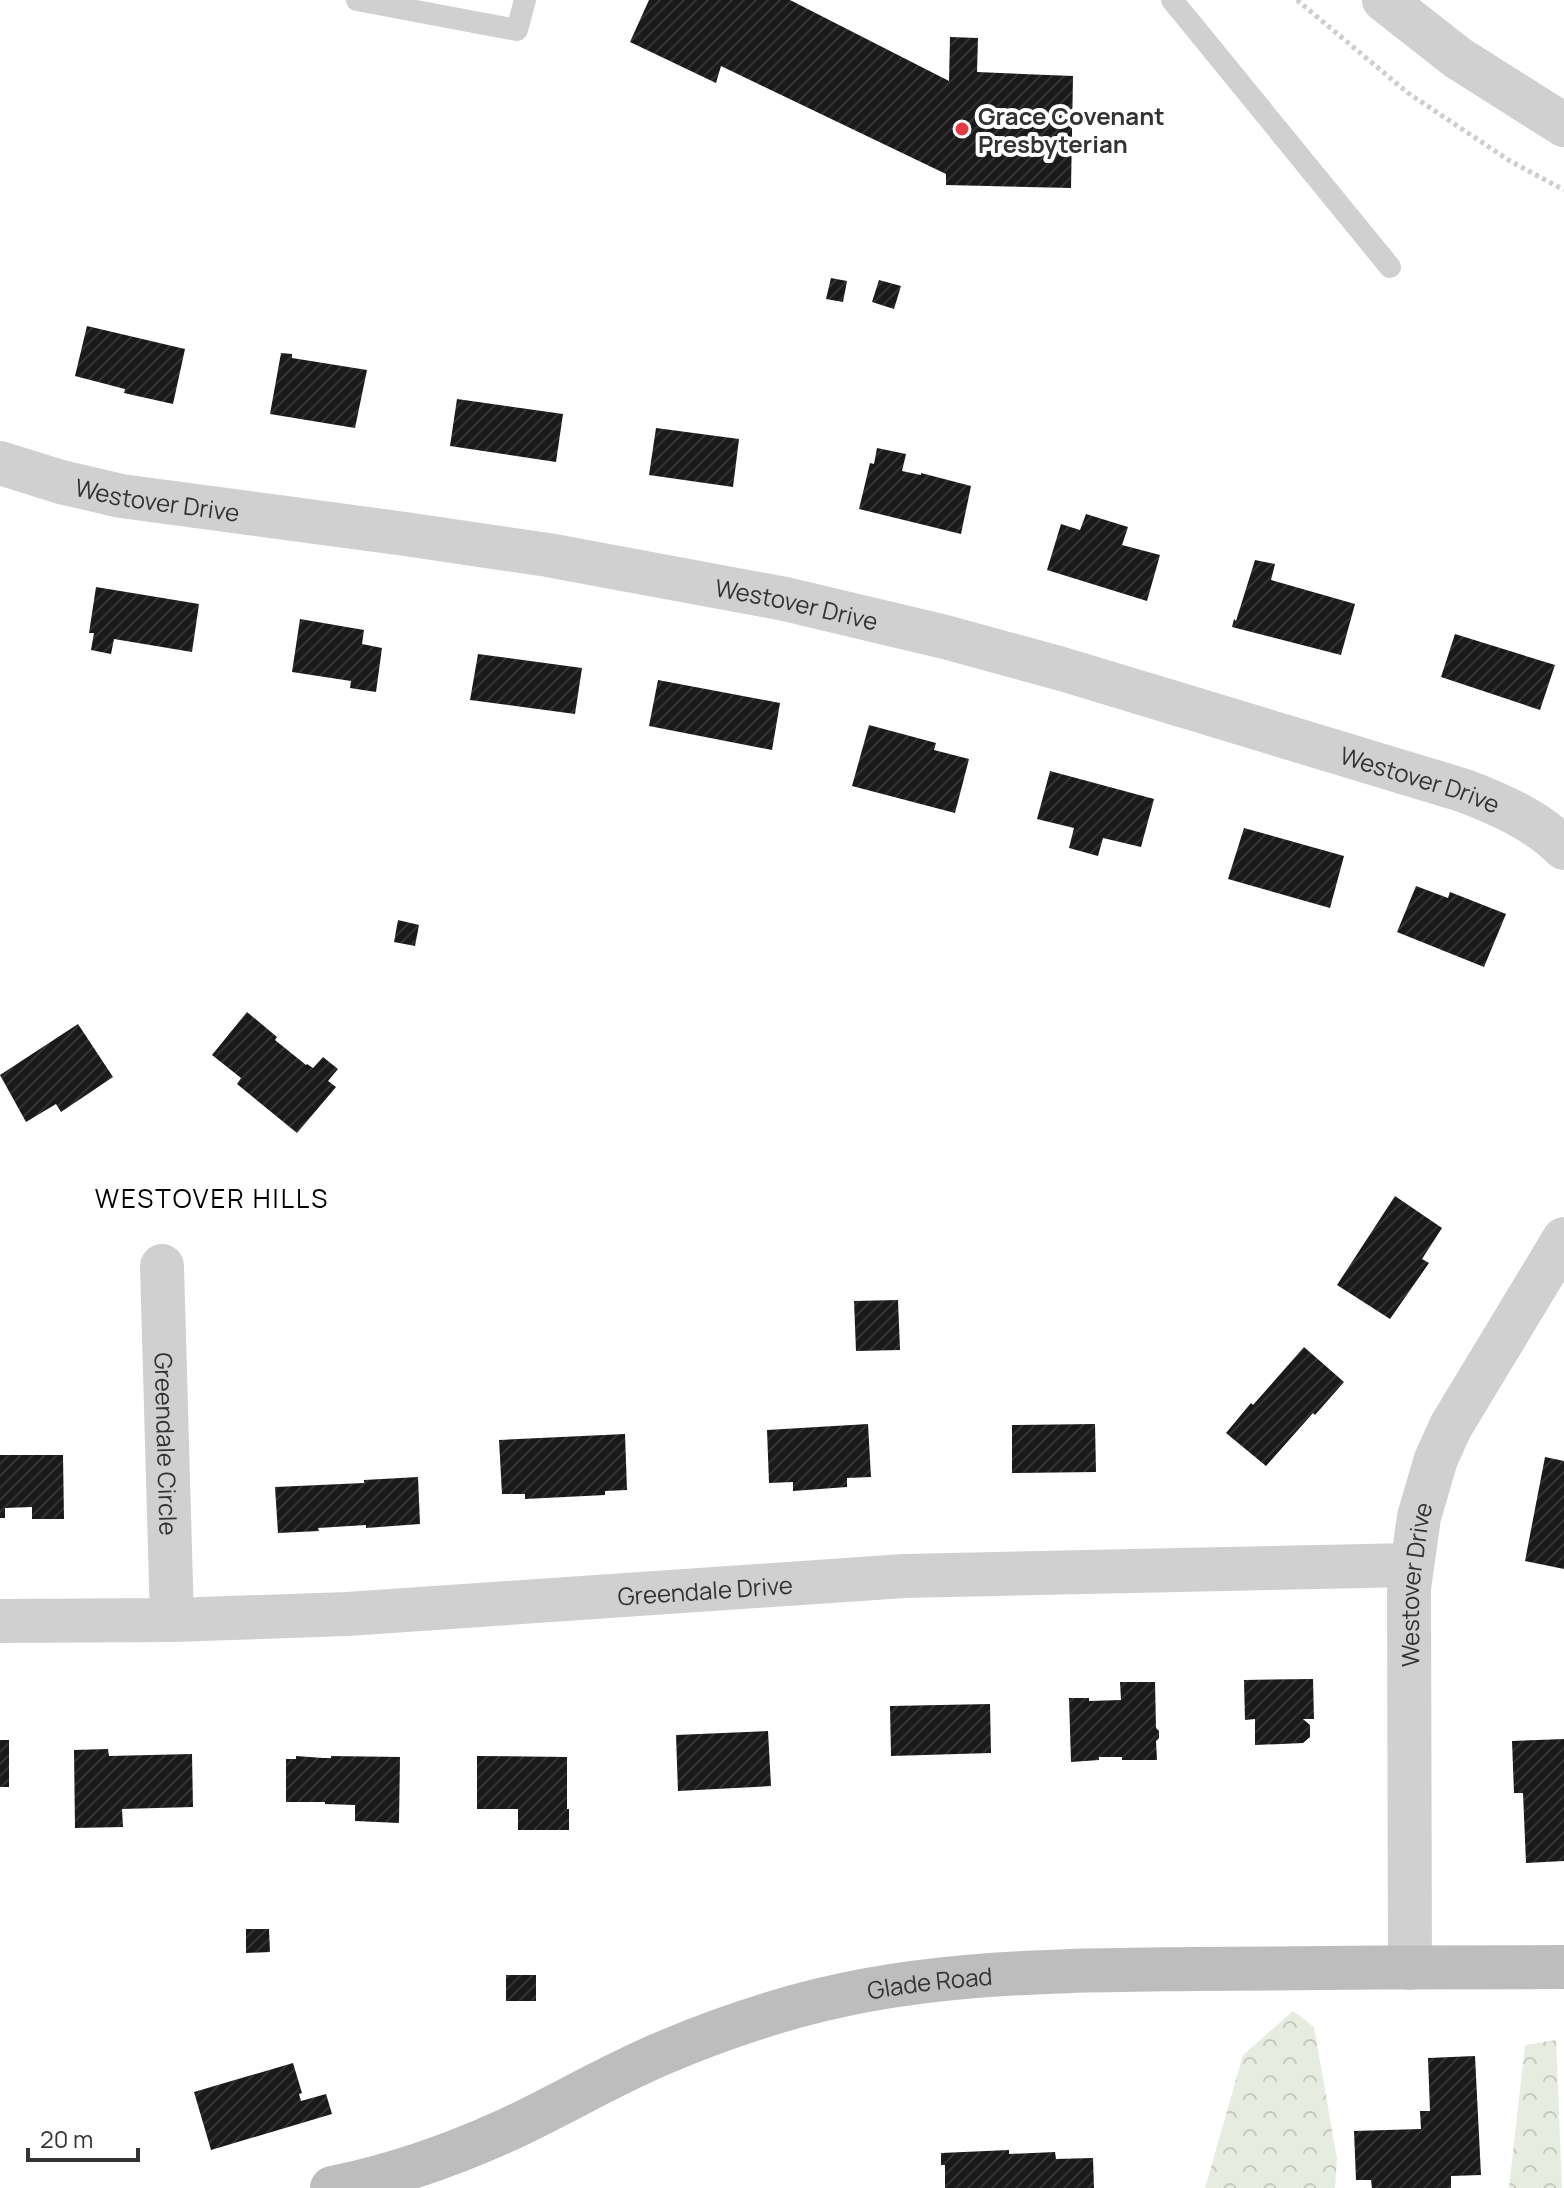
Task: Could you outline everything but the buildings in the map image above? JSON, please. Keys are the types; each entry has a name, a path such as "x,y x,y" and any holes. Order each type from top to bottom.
{"street":[{"path":"1384,0 1458,58 1564,125"},
{"name":"Westover Drive","path":"0,463 121,496 548,555 785,599 945,637 1062,669 1465,791 1526,817 1564,848"},
{"name":"Westover Drive","path":"1410,1968 1409,1588 1419,1517 1436,1459 1451,1426 1564,1239"},
{"name":"Greendale Circle","path":"162,1266 172,1620"},
{"name":"Greendale Drive","path":"0,1621 172,1620 347,1614 904,1576 1412,1565"},
{"name":"Glade Road","path":"332,2188 442,2157 508,2130 667,2051 775,2012 858,1990 977,1975 1129,1970 1564,1967"}],"lane":[{"path":"357,0 517,30 525,0"},
{"path":"1172,0 1390,267"}],"path":[{"path":"1297,0 1408,93 1510,161 1564,190"}],"green space":[{"path":"1293,2011 1314,2027 1337,2159 1335,2188 1205,2188 1243,2055"},
{"path":"1556,2040 1562,2188 1509,2188 1525,2045"}],"place":[{"name":"Grace Covenant Presbyterian","path":"962,129"}],"district":[{"name":"WESTOVER HILLS","path":"212,1198"}]}
